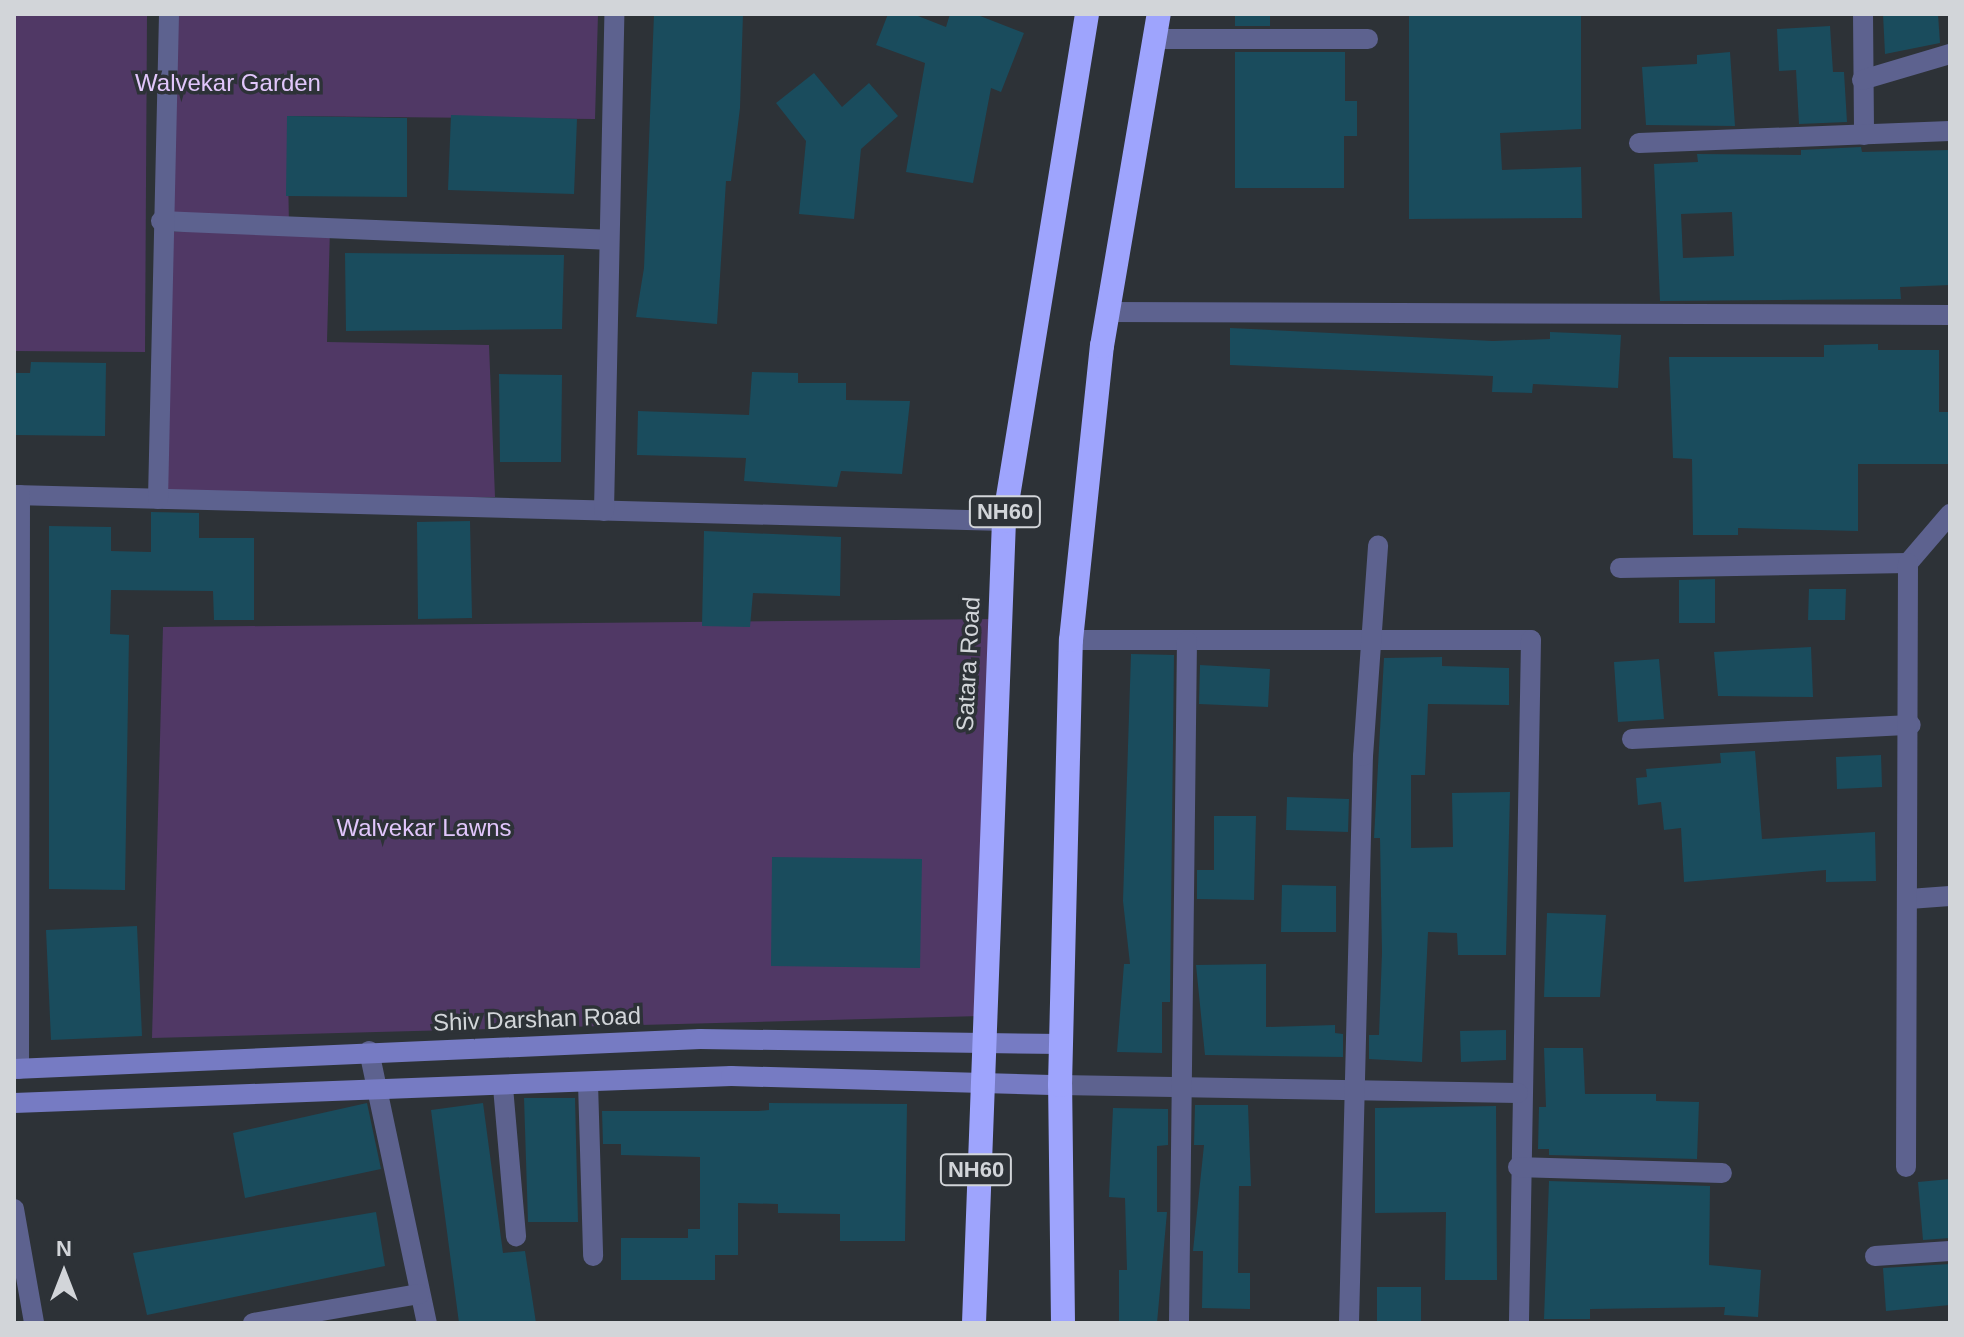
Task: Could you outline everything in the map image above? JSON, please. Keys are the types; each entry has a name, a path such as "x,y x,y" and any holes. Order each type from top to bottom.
{"highway":[{"name":"Satara Road","path":"974,1323 980,1041 1004,521 1087,14"},
{"path":"1063,1323 1060,1085 1071,640 1108,312 1159,14"}],"street":[{"path":"158,499 161,221 169,14"},
{"path":"604,511 607,240 614,14"},
{"path":"1863,14 1864,135"},
{"path":"1155,39 1368,39"},
{"path":"1862,80 1950,54"},
{"path":"1639,143 1950,131"},
{"path":"161,221 607,240"},
{"path":"1108,312 1950,315"},
{"path":"17,1069 17,495 1004,521"},
{"path":"1906,1167 1911,725 1908,563 1950,514"},
{"path":"1349,1323 1352,1087 1378,546"},
{"path":"1620,568 1908,563"},
{"path":"1071,640 1531,640 1518,1093 1519,1323"},
{"path":"1179,1323 1187,641"},
{"path":"1632,739 1911,725"},
{"path":"1909,899 1950,896"},
{"name":"Shiv Darshan Road","path":"17,1069 369,1051 700,1039 1062,1044"},
{"path":"369,1051 427,1323"},
{"path":"14,1103 378,1092 731,1076 1181,1090 1352,1087 1518,1093"},
{"path":"588,1083 593,1256"},
{"path":"503,1087 516,1236"},
{"path":"1518,1167 1722,1173"},
{"path":"14,1209 34,1323"},
{"path":"1875,1256 1950,1251"},
{"path":"253,1323 420,1294"}],"green space":[{"path":"14,14 147,14 145,352 14,351"},
{"name":"Walvekar Garden","path":"161,14 598,14 595,119 287,116 289,226 161,221"},
{"path":"330,228 327,342 489,345 495,497 158,499 161,232"},
{"name":"Walvekar Lawns","path":"998,619 981,1016 152,1038 163,627"}],"building":[{"path":"654,14 743,14 740,108 731,181 726,181 717,324 636,317 644,268"},
{"path":"888,14 913,14 946,27 950,14 975,14 1024,33 1001,92 991,88 973,183 906,172 925,63 876,45"},
{"path":"1235,14 1270,14 1270,26 1235,26"},
{"path":"1409,14 1581,14 1581,129 1500,133 1502,170 1581,167 1582,218 1409,219"},
{"path":"1883,14 1938,14 1940,43 1885,54"},
{"path":"1830,26 1833,72 1844,72 1847,122 1799,124 1796,70 1779,71 1777,29"},
{"path":"1235,52 1345,52 1345,101 1357,101 1357,136 1344,136 1344,188 1235,188"},
{"path":"1730,52 1735,126 1646,125 1642,67 1697,64 1697,55"},
{"path":"814,73 842,107 869,83 898,116 861,149 854,219 799,214 806,141 776,103"},
{"path":"451,115 577,119 574,194 448,190"},
{"path":"287,116 407,118 407,197 286,196"},
{"path":"1861,147 1862,152 1950,150 1950,285 1900,287 1901,299 1660,301 1654,164 1698,162 1697,154 1801,155 1801,150","holes":["1732,212 1734,256 1683,258 1681,214"]},
{"path":"345,253 564,255 562,329 346,331"},
{"path":"1230,328 1493,341 1550,339 1550,332 1621,335 1618,388 1533,384 1532,393 1492,392 1493,376 1230,365"},
{"path":"1878,344 1878,350 1939,350 1939,412 1950,412 1950,464 1858,464 1858,531 1738,528 1738,535 1693,535 1692,459 1673,458 1669,357 1824,357 1824,345"},
{"path":"31,362 106,363 105,436 14,435 14,373 30,373"},
{"path":"752,372 798,373 798,383 846,383 846,400 910,401 902,474 841,471 837,487 744,481 746,458 637,455 638,411 749,415"},
{"path":"499,374 562,375 561,462 500,462"},
{"path":"151,512 199,513 199,538 254,538 254,620 214,620 213,591 111,590 110,634 129,635 125,890 49,889 49,526 111,527 111,551 151,552"},
{"path":"470,521 472,618 418,619 417,522"},
{"path":"704,531 841,537 840,596 753,593 750,627 702,626"},
{"path":"1715,579 1715,623 1679,623 1679,580"},
{"path":"1809,589 1846,589 1845,620 1808,620"},
{"path":"1811,647 1813,697 1718,696 1714,652"},
{"path":"1131,654 1174,655 1170,1002 1162,1002 1162,1053 1117,1052 1124,964 1130,964 1123,901"},
{"path":"1442,657 1442,666 1509,668 1509,705 1428,704 1425,775 1411,775 1411,848 1453,847 1452,793 1510,792 1506,955 1458,955 1457,933 1428,932 1422,1062 1369,1059 1369,1035 1379,1035 1382,953 1380,838 1374,838 1384,658"},
{"path":"1659,659 1664,719 1618,722 1614,662"},
{"path":"1200,665 1270,669 1268,707 1199,704"},
{"path":"1755,751 1762,839 1875,832 1876,881 1826,882 1826,870 1684,882 1681,828 1664,830 1661,802 1638,805 1636,778 1647,777 1646,769 1721,763 1720,753"},
{"path":"1881,755 1882,787 1837,789 1836,757"},
{"path":"1287,797 1349,799 1348,832 1286,830"},
{"path":"1214,816 1256,816 1254,900 1197,899 1197,870 1214,870"},
{"path":"772,857 922,859 920,968 771,966"},
{"path":"1282,885 1336,886 1336,932 1281,932"},
{"path":"1547,913 1606,915 1600,997 1544,997"},
{"path":"137,926 142,1036 51,1040 46,930"},
{"path":"1266,964 1266,1027 1335,1025 1335,1033 1343,1034 1343,1057 1205,1055 1196,965"},
{"path":"1506,1030 1506,1060 1461,1062 1460,1031"},
{"path":"1544,1048 1583,1048 1585,1094 1656,1094 1656,1101 1699,1102 1697,1159 1549,1155 1549,1149 1538,1149 1539,1107 1546,1107"},
{"path":"524,1098 575,1098 578,1222 528,1222"},
{"path":"367,1103 381,1169 245,1198 233,1133"},
{"path":"483,1103 503,1253 525,1251 536,1323 459,1323 431,1110"},
{"path":"769,1103 907,1104 905,1241 840,1241 840,1214 778,1213 778,1204 738,1203 738,1255 715,1255 715,1280 621,1280 621,1238 688,1238 688,1229 700,1229 700,1157 621,1155 621,1144 603,1144 602,1111 758,1111 769,1110"},
{"path":"1195,1105 1248,1105 1251,1186 1239,1186 1238,1273 1250,1273 1250,1309 1202,1308 1203,1251 1193,1251 1204,1145 1194,1145"},
{"path":"1496,1106 1497,1280 1445,1280 1446,1212 1375,1213 1375,1108"},
{"path":"1113,1108 1168,1109 1168,1145 1157,1146 1157,1212 1167,1212 1157,1323 1119,1323 1119,1270 1127,1270 1125,1198 1109,1197"},
{"path":"1950,1179 1950,1238 1923,1240 1918,1182"},
{"path":"1549,1181 1710,1186 1709,1265 1761,1270 1758,1317 1724,1315 1725,1307 1590,1309 1590,1319 1544,1319"},
{"path":"376,1212 385,1266 147,1315 133,1253"},
{"path":"1950,1264 1950,1305 1886,1311 1883,1268"},
{"path":"1377,1287 1421,1287 1421,1323 1377,1323"}]}
